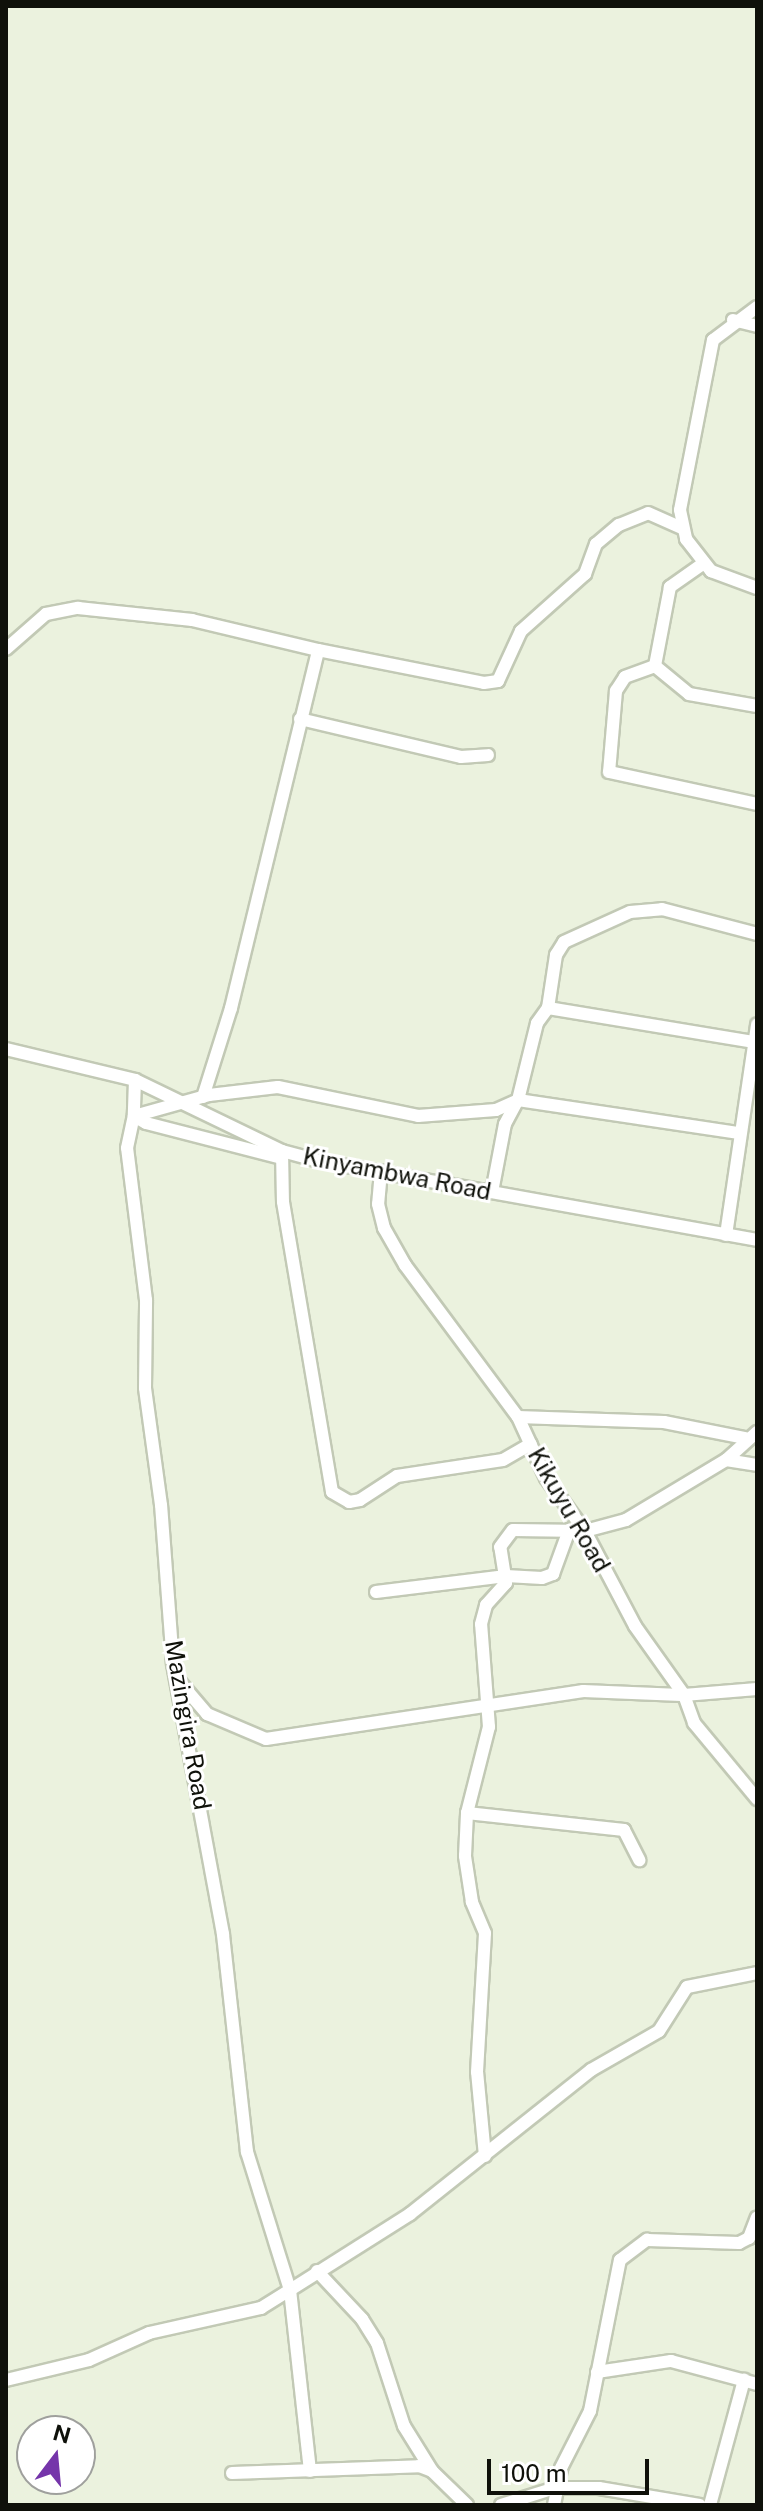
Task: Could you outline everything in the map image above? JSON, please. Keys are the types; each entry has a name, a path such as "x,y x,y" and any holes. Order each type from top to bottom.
{"street":[{"path":"682,528 685,471 709,352 718,331 757,307"},
{"path":"733,320 757,326"},
{"path":"6,649 46,614 78,608 192,620 318,650 484,683 498,681 521,631 585,574 596,544 619,525 648,513 682,528 704,563 727,579 757,588"},
{"path":"655,666 670,587 704,563"},
{"path":"203,1097 231,1008 318,650"},
{"path":"655,666 689,694 757,706"},
{"path":"655,666 625,677 616,691 609,772 757,804"},
{"path":"300,719 461,757 488,755"},
{"path":"492,1192 505,1124 518,1100 533,1034 548,1008 556,955 564,942 630,912 662,909 757,934"},
{"path":"548,1008 753,1042"},
{"path":"726,1235 738,1133 757,1024"},
{"name":"Kinyambwa Road","path":"6,1049 135,1080 189,1103 282,1154 757,1240"},
{"name":"Mazingira Road","path":"135,1080 134,1116 127,1148 146,1300 145,1388 178,1680 223,1934 247,2152 290,2290 310,2471"},
{"path":"134,1116 203,1097 288,1087 426,1116 496,1110 518,1100 738,1133"},
{"path":"134,1116 168,1131 282,1154 283,1202 332,1492 349,1502 360,1500 397,1476 503,1460 531,1444"},
{"name":"Kikuyu Road","path":"381,1171 378,1204 398,1253 518,1417 546,1478 585,1531 635,1626 684,1695 694,1723 757,1799"},
{"path":"518,1417 664,1422 751,1435"},
{"path":"485,2156 477,2072 485,1933 472,1902 465,1856 467,1813 489,1727 481,1624 486,1605 505,1588 506,1576 500,1558 505,1535 528,1529 585,1531 626,1520 726,1460 751,1435"},
{"path":"726,1460 757,1465"},
{"path":"376,1592 506,1576 553,1574 569,1530"},
{"path":"178,1680 207,1714 266,1739 487,1703 583,1691 684,1695 757,1689"},
{"path":"467,1813 624,1830 639,1860"},
{"path":"6,2380 89,2360 174,2326 214,2322 261,2308 410,2214 591,2070 659,2031 687,1987 757,1973"},
{"path":"554,2505 555,2488 571,2445 584,2429 620,2260 630,2247 657,2238 739,2243 749,2238 757,2217"},
{"path":"317,2271 362,2319 377,2343 404,2426 432,2471 467,2505"},
{"path":"597,2372 671,2361 757,2384"},
{"path":"710,2505 744,2380"},
{"path":"232,2473 397,2464 432,2471"},
{"path":"501,2505 555,2488 656,2494 700,2505"}]}
